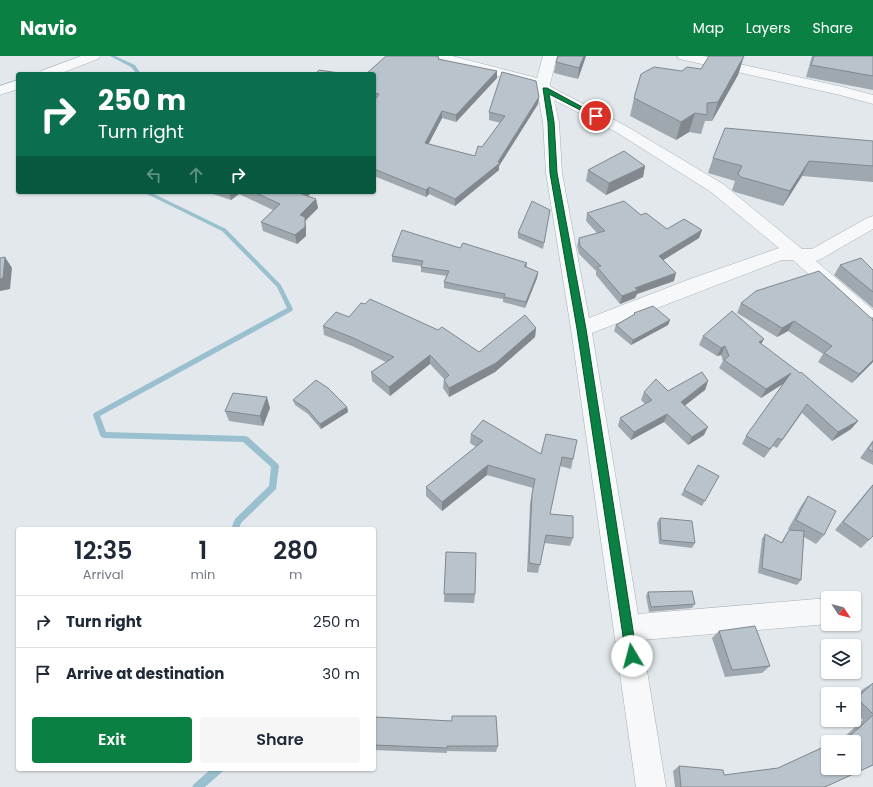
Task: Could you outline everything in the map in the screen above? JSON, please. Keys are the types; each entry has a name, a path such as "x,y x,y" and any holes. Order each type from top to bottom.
{"street":[{"path":"436,56 544,87 621,129 717,188 798,255 873,321"},
{"path":"550,56 544,87 551,122 554,173 581,329 651,787"},
{"path":"684,56 843,91 873,100"},
{"path":"51,72 91,57"},
{"path":"0,91 16,85"},
{"path":"581,329 780,254 814,255 873,222"},
{"path":"627,628 821,612"}],"building":[{"path":"386,56 435,56 439,57 438,59 497,71 456,115 442,111 425,143 475,156 478,146 482,147 505,116 489,112 502,72 536,81 539,97 498,162 500,163 455,199 429,187 426,190 376,170 376,98 379,94 376,93 376,72 368,72"},
{"path":"558,56 584,56 579,68 556,62"},
{"path":"709,56 744,56 718,102 707,103 707,115 695,113 681,122 634,98 641,74 654,67 682,71 687,67 701,69"},
{"path":"814,56 873,56 873,76 811,65"},
{"path":"319,70 332,72 317,72"},
{"path":"725,128 873,141 873,166 809,161 790,191 741,177 738,174 742,166 713,158"},
{"path":"624,151 645,166 609,183 588,170"},
{"path":"258,194 302,194 316,199 300,215 305,217 305,227 295,235 261,222 280,204"},
{"path":"532,201 550,210 544,243 518,233"},
{"path":"624,201 641,215 646,213 667,229 684,219 702,230 659,256 676,273 635,288 638,290 622,296 597,267 601,266 580,246 579,238 605,231 587,213"},
{"path":"402,230 460,248 463,243 527,263 524,266 538,272 526,302 504,297 505,294 444,282 449,271 421,267 423,261 392,256"},
{"path":"5,257 3,278 0,279 0,258"},
{"path":"861,258 873,270 873,292 840,265"},
{"path":"819,271 871,318 873,318 873,360 859,374 824,353 832,346 794,321 782,328 741,303 756,291"},
{"path":"370,299 438,330 442,327 479,352 525,315 536,328 496,363 449,388 444,380 449,375 430,355 389,387 371,372 394,357 323,326 336,312 349,317 361,303 365,304"},
{"path":"653,306 670,320 633,340 616,325 635,314 634,313"},
{"path":"732,311 764,339 759,342 800,373 801,372 858,421 838,432 807,404 782,440 778,438 770,449 746,436 791,373 766,389 724,360 729,356 725,346 721,348 703,336"},
{"path":"702,372 708,381 681,402 708,427 692,437 667,414 634,432 620,418 652,400 644,392 656,379 668,391"},
{"path":"316,380 328,388 347,407 320,424 307,409 293,400"},
{"path":"233,393 267,397 260,416 225,411"},
{"path":"483,420 541,454 546,434 577,440 573,459 562,457 550,514 573,516 573,538 546,535 540,565 529,563 532,494 535,479 488,465 442,502 426,487 483,441 471,434"},
{"path":"873,442 873,452 868,449"},
{"path":"698,465 719,476 705,501 684,490"},
{"path":"873,485 873,536 869,540 843,522"},
{"path":"808,496 836,511 824,535 796,520"},
{"path":"660,518 692,521 695,543 661,540"},
{"path":"789,530 804,531 801,580 762,568 765,534 782,543"},
{"path":"446,552 476,553 475,594 444,594"},
{"path":"692,591 695,604 651,607 648,592"},
{"path":"755,626 770,666 732,670 719,631"},
{"path":"873,683 873,714 861,702 861,694"},
{"path":"873,715 873,765 861,770 861,735 850,735"},
{"path":"452,716 496,716 498,746 447,746 447,748 376,745 376,717 452,721"},
{"path":"821,748 821,775 851,775 825,787 681,787 679,766 723,770 724,775 778,768"}],"waterway":[{"path":"112,56 133,66 138,72"},
{"path":"150,194 224,230 279,286 290,309 96,415 104,435 245,439 275,466 273,487 238,521 236,527"},
{"path":"197,787 217,771"}],"route":[{"path":"596,116 545,90 551,122 554,173 581,329 632,656"}]}
